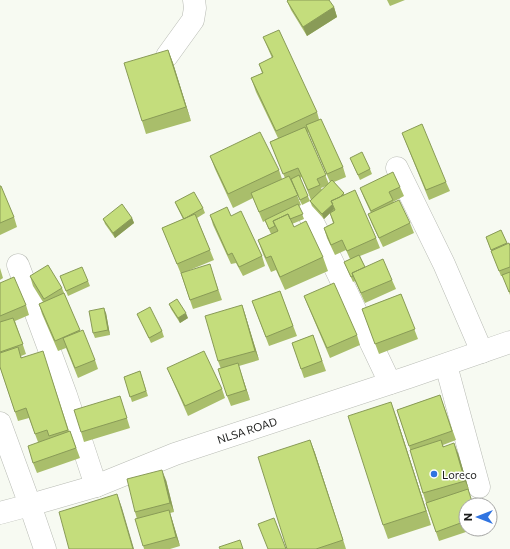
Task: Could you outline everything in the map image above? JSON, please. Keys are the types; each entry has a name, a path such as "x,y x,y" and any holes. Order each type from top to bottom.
{"street":[{"path":"166,56 193,20 195,8 194,0"},
{"path":"397,168 444,264 482,352"},
{"path":"307,211 390,383"},
{"path":"18,265 66,395 96,486"},
{"name":"NLSA ROAD","path":"0,513 96,486 175,454 446,365 510,342"},
{"path":"446,365 479,487"},
{"path":"0,423 45,549"}],"building":[{"path":"329,0 334,7 303,27 287,1"},
{"path":"279,30 317,112 276,131 251,78 263,73 259,64 273,57 263,37"},
{"path":"168,50 186,107 142,121 124,63"},
{"path":"321,119 343,167 327,174 306,125"},
{"path":"422,124 446,182 426,190 402,133"},
{"path":"305,127 326,175 317,179 320,185 308,190 298,168 283,174 270,142"},
{"path":"260,132 279,170 228,194 210,156"},
{"path":"362,152 370,169 358,175 350,158"},
{"path":"393,172 400,187 389,192 393,200 371,211 360,188"},
{"path":"299,175 308,196 300,200 291,179"},
{"path":"289,176 298,195 259,212 251,193"},
{"path":"332,180 344,193 340,197 331,201 333,204 322,214 310,201"},
{"path":"0,186 14,217 0,223"},
{"path":"355,190 376,238 347,251 342,240 331,245 324,228 334,223 330,213 335,210 331,201"},
{"path":"194,192 203,208 184,219 175,202"},
{"path":"399,200 410,223 379,238 368,214"},
{"path":"122,204 132,218 113,233 103,219"},
{"path":"298,204 303,214 290,219 288,214 273,221 275,226 269,229 265,220"},
{"path":"227,207 231,216 241,211 262,256 239,267 232,253 228,255 210,215"},
{"path":"195,214 210,250 177,264 162,228"},
{"path":"288,214 294,227 306,221 323,257 280,277 271,256 266,258 258,240 278,231 273,221"},
{"path":"501,230 507,243 491,250 486,237"},
{"path":"509,243 510,267 499,271 491,251"},
{"path":"359,255 365,267 352,273 353,276 351,277 344,262"},
{"path":"383,259 392,280 361,293 352,273"},
{"path":"210,264 218,290 190,300 181,273"},
{"path":"48,265 62,288 44,299 30,276"},
{"path":"82,267 88,281 66,291 60,276"},
{"path":"510,272 510,291 509,292 502,275"},
{"path":"14,277 26,305 0,316 0,283"},
{"path":"334,283 357,335 327,348 304,296"},
{"path":"280,291 293,326 266,337 252,301"},
{"path":"64,293 80,330 55,341 39,304"},
{"path":"401,294 415,329 375,344 362,309"},
{"path":"177,299 186,313 178,318 169,304"},
{"path":"242,305 255,351 218,361 205,316"},
{"path":"150,307 162,331 149,338 137,314"},
{"path":"104,308 108,330 93,333 89,311"},
{"path":"13,318 23,344 0,352 0,322"},
{"path":"83,330 95,360 75,368 63,338"},
{"path":"313,335 322,361 301,369 292,343"},
{"path":"18,347 21,358 43,351 68,430 49,436 47,430 35,434 26,408 15,412 0,367 0,353"},
{"path":"204,351 222,389 185,406 167,368"},
{"path":"238,363 246,390 227,396 218,369"},
{"path":"140,371 146,391 130,397 124,377"},
{"path":"440,395 452,431 409,446 397,410"},
{"path":"120,396 127,418 81,432 74,410"},
{"path":"391,402 426,511 383,525 348,416"},
{"path":"70,431 76,448 33,463 28,446"},
{"path":"310,440 343,540 316,549 287,549 258,457"},
{"path":"441,440 443,447 454,443 465,481 423,493 410,450"},
{"path":"162,470 170,503 135,512 127,479"},
{"path":"468,489 470,497 458,497 458,524 436,532 426,503"},
{"path":"117,494 133,549 69,549 59,512"},
{"path":"169,510 176,537 143,546 135,519"},
{"path":"274,518 286,549 268,549 258,524"},
{"path":"240,540 243,549 220,549 219,547"}],"place":[{"name":"Loreco","path":"434,474"}]}
